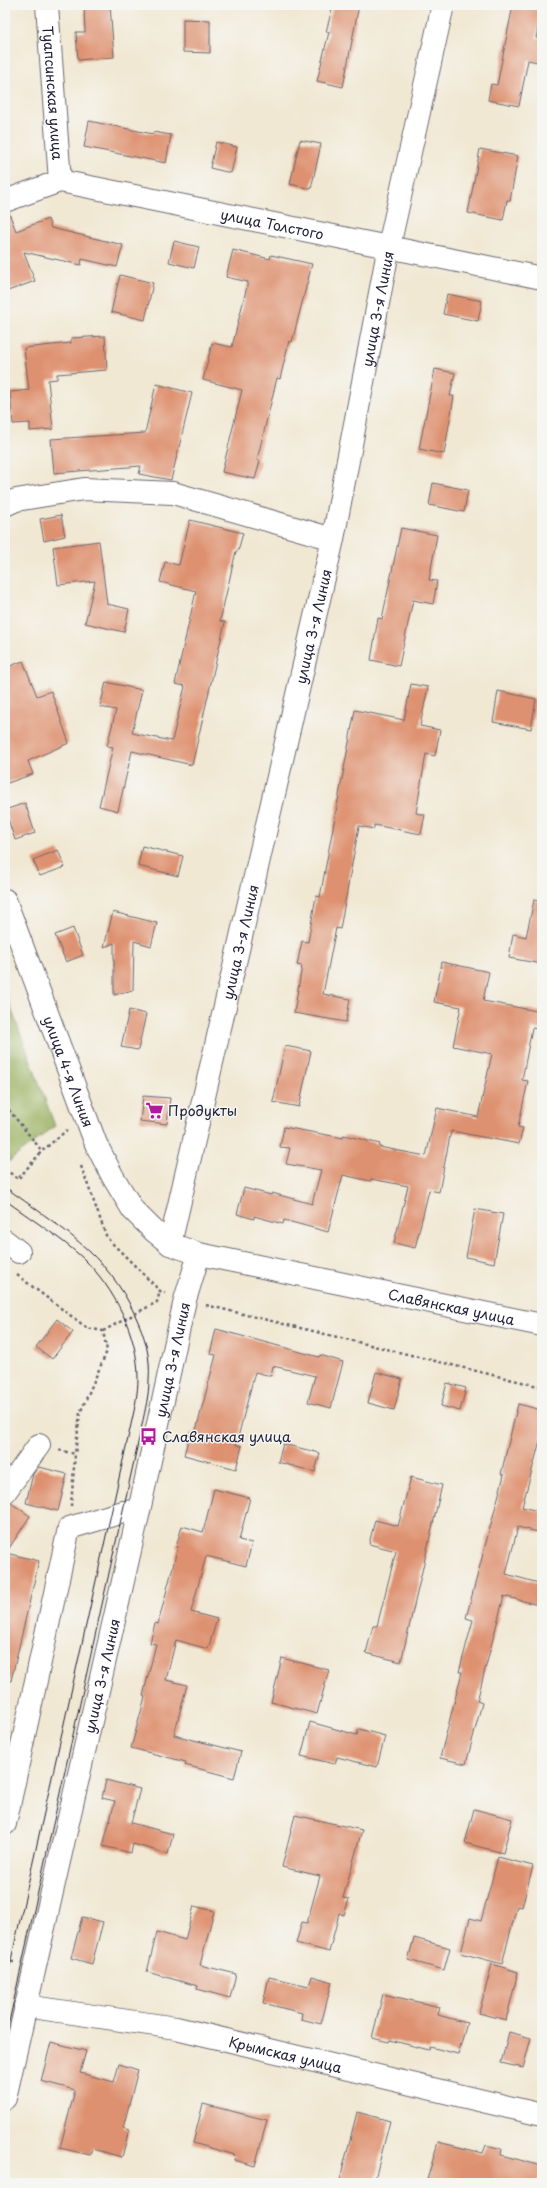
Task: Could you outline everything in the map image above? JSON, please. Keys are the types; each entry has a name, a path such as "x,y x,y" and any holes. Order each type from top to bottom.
{"street":[{"name":"Туапсинская улица","path":"47,5 60,181"},
{"name":"улица 3-я Линия","path":"162,1237 333,539 389,246 443,5"},
{"path":"5,201 60,181"},
{"name":"улица Толстого","path":"60,181 542,278"},
{"path":"5,505 16,500 84,489 173,493 333,539"},
{"name":"улица 4-я Линия","path":"5,900 96,1144 133,1210 162,1237"},
{"name":"Славянская улица","path":"162,1237 199,1254 542,1325"},
{"name":"улица 3-я Линия","path":"5,2098 139,1511 185,1300 199,1254"},
{"path":"5,1492 39,1445"},
{"path":"5,1824 69,1528 123,1512 139,1511"},
{"name":"Крымская улица","path":"25,2006 176,2028 542,2115"}],"path":[{"path":"5,1105 42,1151"},
{"path":"5,1170 18,1179 42,1151 67,1130 70,1136"},
{"path":"80,1165 107,1238 160,1291 185,1300 542,1387"},
{"path":"12,1254 87,1328 103,1332 157,1302 160,1291"},
{"path":"69,1528 80,1412 107,1351 103,1332"},
{"path":"39,1445 75,1454"}],"green space":[{"path":"5,992 55,1126 8,1162 5,1160"}],"building":[{"path":"84,5 110,5 114,57 78,60 76,32 85,32"},
{"path":"333,5 359,5 343,87 317,81 329,32 326,32"},
{"path":"513,5 542,5 536,38 542,39 542,63 528,60 519,106 488,100 491,84 497,85"},
{"path":"183,19 210,20 210,53 183,52"},
{"path":"89,121 153,134 153,132 171,135 166,163 84,147"},
{"path":"300,140 321,144 311,189 290,184"},
{"path":"216,142 237,147 231,173 210,168"},
{"path":"480,149 518,156 510,201 507,200 503,220 468,213"},
{"path":"5,213 9,213 16,231 48,219 51,228 123,245 117,267 82,259 81,265 24,252 35,281 5,292"},
{"path":"174,241 199,247 194,268 169,262"},
{"path":"233,250 270,259 271,255 312,264 292,342 289,341 280,379 277,378 257,460 260,461 255,479 222,472 242,390 203,380 212,343 232,347 248,282 226,277"},
{"path":"120,275 153,283 145,320 111,312"},
{"path":"447,294 482,301 478,321 443,314"},
{"path":"105,336 107,370 57,374 57,379 48,380 53,429 30,431 30,423 13,424 10,392 29,390 24,348 71,343 71,338"},
{"path":"435,369 455,373 450,396 454,396 444,454 419,449"},
{"path":"156,384 192,393 171,480 139,474 141,466 54,473 51,439 145,433"},
{"path":"433,483 468,490 464,512 429,505"},
{"path":"61,515 65,536 44,541 40,519"},
{"path":"190,520 243,533 238,551 236,551 220,621 225,622 192,765 132,751 118,811 99,806 113,747 107,746 116,710 100,707 106,682 142,690 132,733 172,741 185,686 175,684 196,591 160,582 165,562 179,565"},
{"path":"401,528 437,535 429,580 437,581 433,604 413,600 399,666 371,660 378,618 382,619"},
{"path":"99,541 107,604 129,609 124,632 85,623 95,581 58,585 53,547"},
{"path":"23,661 37,696 51,691 69,743 28,761 33,774 5,784 5,668"},
{"path":"411,684 428,687 420,726 440,730 435,756 426,754 416,813 425,815 421,834 374,825 374,829 359,826 340,929 336,928 323,994 350,999 346,1022 294,1013 302,966 297,965 302,941 308,942 316,896 320,897 355,710 404,720"},
{"path":"498,691 536,699 531,729 493,722"},
{"path":"25,803 35,833 15,840 5,810"},
{"path":"142,846 183,856 178,876 138,866"},
{"path":"58,850 65,867 40,876 33,860"},
{"path":"534,900 542,901 542,964 509,958 513,934 526,937"},
{"path":"113,912 157,923 151,946 134,941 133,990 114,995 114,943 104,947"},
{"path":"73,928 83,955 66,962 55,935"},
{"path":"442,962 489,972 483,1001 542,1012 542,1030 532,1028 522,1080 528,1081 518,1127 523,1128 519,1144 451,1131 439,1192 429,1190 415,1248 394,1243 408,1186 371,1179 370,1181 343,1175 328,1232 284,1220 283,1224 254,1216 254,1219 237,1214 244,1188 271,1195 272,1193 312,1204 321,1170 286,1164 290,1148 280,1147 284,1127 343,1138 344,1135 380,1144 379,1147 426,1156 437,1108 478,1117 492,1054 453,1046 461,1007 434,1002"},
{"path":"129,1010 146,1014 138,1050 121,1047"},
{"path":"285,1046 311,1051 299,1107 273,1102"},
{"name":"Продукты","path":"143,1096 170,1098 167,1124 140,1121"},
{"path":"475,1209 503,1214 494,1263 466,1257"},
{"path":"57,1319 73,1332 52,1359 36,1347"},
{"path":"216,1329 343,1362 331,1408 308,1402 315,1376 273,1366 271,1376 255,1372 236,1445 242,1446 236,1469 184,1455 190,1433 195,1434 216,1355 210,1354"},
{"path":"376,1372 402,1379 394,1410 368,1403"},
{"path":"447,1383 466,1388 460,1411 441,1406"},
{"path":"518,1404 542,1410 542,1433 522,1507 542,1512 542,1533 518,1527 506,1574 542,1584 542,1606 504,1596 477,1701 482,1703 466,1764 440,1758 462,1672 459,1672 473,1620 466,1618 504,1475 501,1474"},
{"path":"283,1444 320,1453 315,1472 278,1462"},
{"path":"39,1467 67,1474 58,1511 26,1503 33,1474"},
{"path":"411,1477 442,1485 401,1662 366,1653 373,1626 377,1626 396,1551 369,1544 375,1520 398,1526"},
{"path":"214,1489 250,1498 239,1540 252,1543 246,1566 206,1556 191,1612 217,1619 208,1649 176,1640 166,1680 187,1685 174,1735 241,1752 234,1778 185,1765 186,1762 131,1748 145,1697 143,1696 156,1644 150,1643 155,1623 158,1624 182,1526 203,1532"},
{"path":"11,1503 30,1516 6,1553 39,1561 11,1681 5,1681 5,1504"},
{"path":"282,1658 329,1670 317,1714 271,1702"},
{"path":"310,1722 357,1735 359,1729 385,1736 377,1767 337,1757 335,1764 301,1756"},
{"path":"106,1780 140,1789 131,1823 173,1834 168,1854 133,1844 131,1853 103,1846 115,1801 102,1798"},
{"path":"474,1809 512,1819 503,1853 465,1843"},
{"path":"295,1815 362,1830 343,1898 349,1899 344,1915 339,1914 329,1952 296,1943 302,1922 307,1923 320,1876 282,1867"},
{"path":"498,1857 533,1866 522,1907 517,1906 502,1964 461,1953 470,1918 481,1921"},
{"path":"194,1906 214,1911 200,1965 236,1974 230,1998 197,1989 198,1986 147,1972 157,1932 185,1940"},
{"path":"82,1917 103,1922 92,1964 71,1958"},
{"path":"414,1938 450,1948 444,1970 408,1960"},
{"path":"492,1964 518,1972 506,2020 479,2013"},
{"path":"312,1976 332,1982 321,2024 301,2019 302,2013 263,2003 269,1977 309,1986"},
{"path":"383,1994 440,2007 438,2015 467,2023 458,2054 430,2047 429,2050 390,2040 389,2042 372,2038"},
{"path":"509,2032 531,2038 523,2068 501,2063"},
{"path":"51,2042 86,2051 80,2073 114,2082 119,2064 138,2070 123,2128 129,2130 122,2157 92,2149 90,2155 60,2148 75,2090 41,2081"},
{"path":"203,2104 267,2120 255,2166 234,2160 235,2155 193,2143"},
{"path":"357,2112 390,2121 374,2183 339,2183"},
{"path":"438,2142 483,2153 486,2145 502,2149 501,2155 542,2166 539,2183 438,2183 427,2180"}],"tram line":[{"path":"5,1187 79,1242 111,1275 124,1294 139,1323 149,1363 148,1397 5,2040"},
{"path":"5,1200 75,1251 95,1271 105,1284 114,1298 129,1329 134,1345 138,1378 133,1415 5,1987"}],"place":[{"name":"Продукты","path":"155,1110"},
{"name":"Славянская улица","path":"149,1436"}]}
